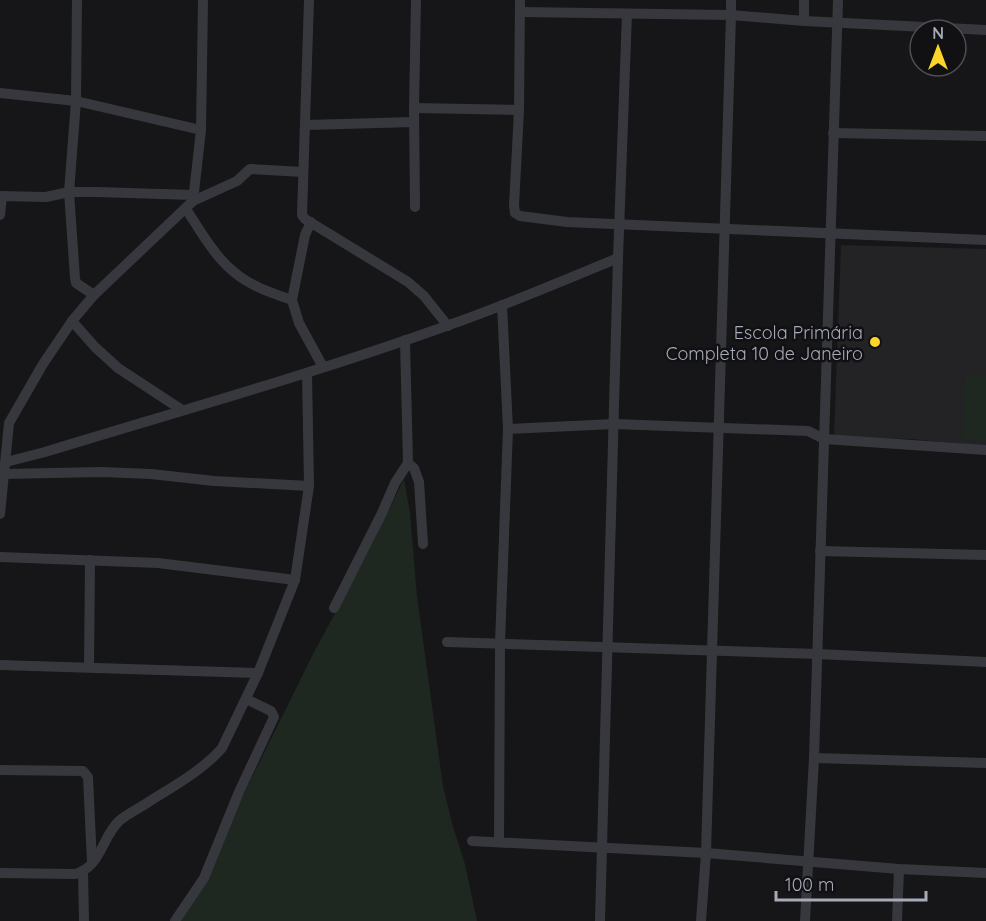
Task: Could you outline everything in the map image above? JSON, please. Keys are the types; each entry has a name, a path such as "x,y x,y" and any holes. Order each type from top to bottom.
{"street":[{"path":"77,0 76,101 69,192 76,283 94,295"},
{"path":"203,0 201,130 191,202 208,242 234,273 264,291 292,300"},
{"path":"309,0 306,125 300,208 302,215 408,282 424,296 448,326"},
{"path":"416,0 414,108 416,207"},
{"path":"520,0 515,213 526,217 556,221 831,235 986,240"},
{"path":"701,921 706,853 713,652 731,0"},
{"path":"804,0 804,21"},
{"path":"805,921 810,863 818,654 838,0"},
{"path":"520,12 731,15 986,30"},
{"path":"600,921 627,14"},
{"path":"0,93 76,101 201,130"},
{"path":"414,108 519,110"},
{"path":"306,125 414,122"},
{"path":"833,133 986,136"},
{"path":"0,514 6,462 5,422 72,321 94,295 191,202 237,181 250,169 303,172"},
{"path":"0,216 1,196 46,197 69,192 191,202"},
{"path":"311,222 305,235 292,300 299,323 323,367"},
{"path":"6,462 307,373 448,326 618,258"},
{"path":"499,842 500,643 508,429 502,305"},
{"path":"72,321 118,368 182,410"},
{"path":"334,608 395,483 408,464 405,340"},
{"path":"0,873 75,874 83,872 92,863 120,820 188,777 216,755 235,725 295,580 309,486 307,373"},
{"path":"508,429 614,424 720,427 808,431 824,439 986,450"},
{"path":"408,464 414,468 419,482 423,544"},
{"path":"4,474 92,472 141,474 214,482 309,486"},
{"path":"820,551 986,555"},
{"path":"0,557 158,563 295,580"},
{"path":"89,667 90,560"},
{"path":"447,642 986,662"},
{"path":"0,665 258,673"},
{"path":"175,921 204,878 239,792 274,717 271,711 246,699"},
{"path":"814,758 986,763"},
{"path":"0,770 83,771 88,777 92,863"},
{"path":"472,841 706,853 810,863 986,873"},
{"path":"897,921 898,869"},
{"path":"83,872 84,921"}],"shaded area":[{"path":"841,245 986,249 986,446 910,439 834,437"},
{"path":"965,376 986,376 986,441 962,440"},
{"path":"404,479 410,513 417,596 443,786 465,864 477,921 181,921 314,652 364,560"}],"place":[{"name":"Escola Primária Completa 10 de Janeiro","path":"875,342"}]}
